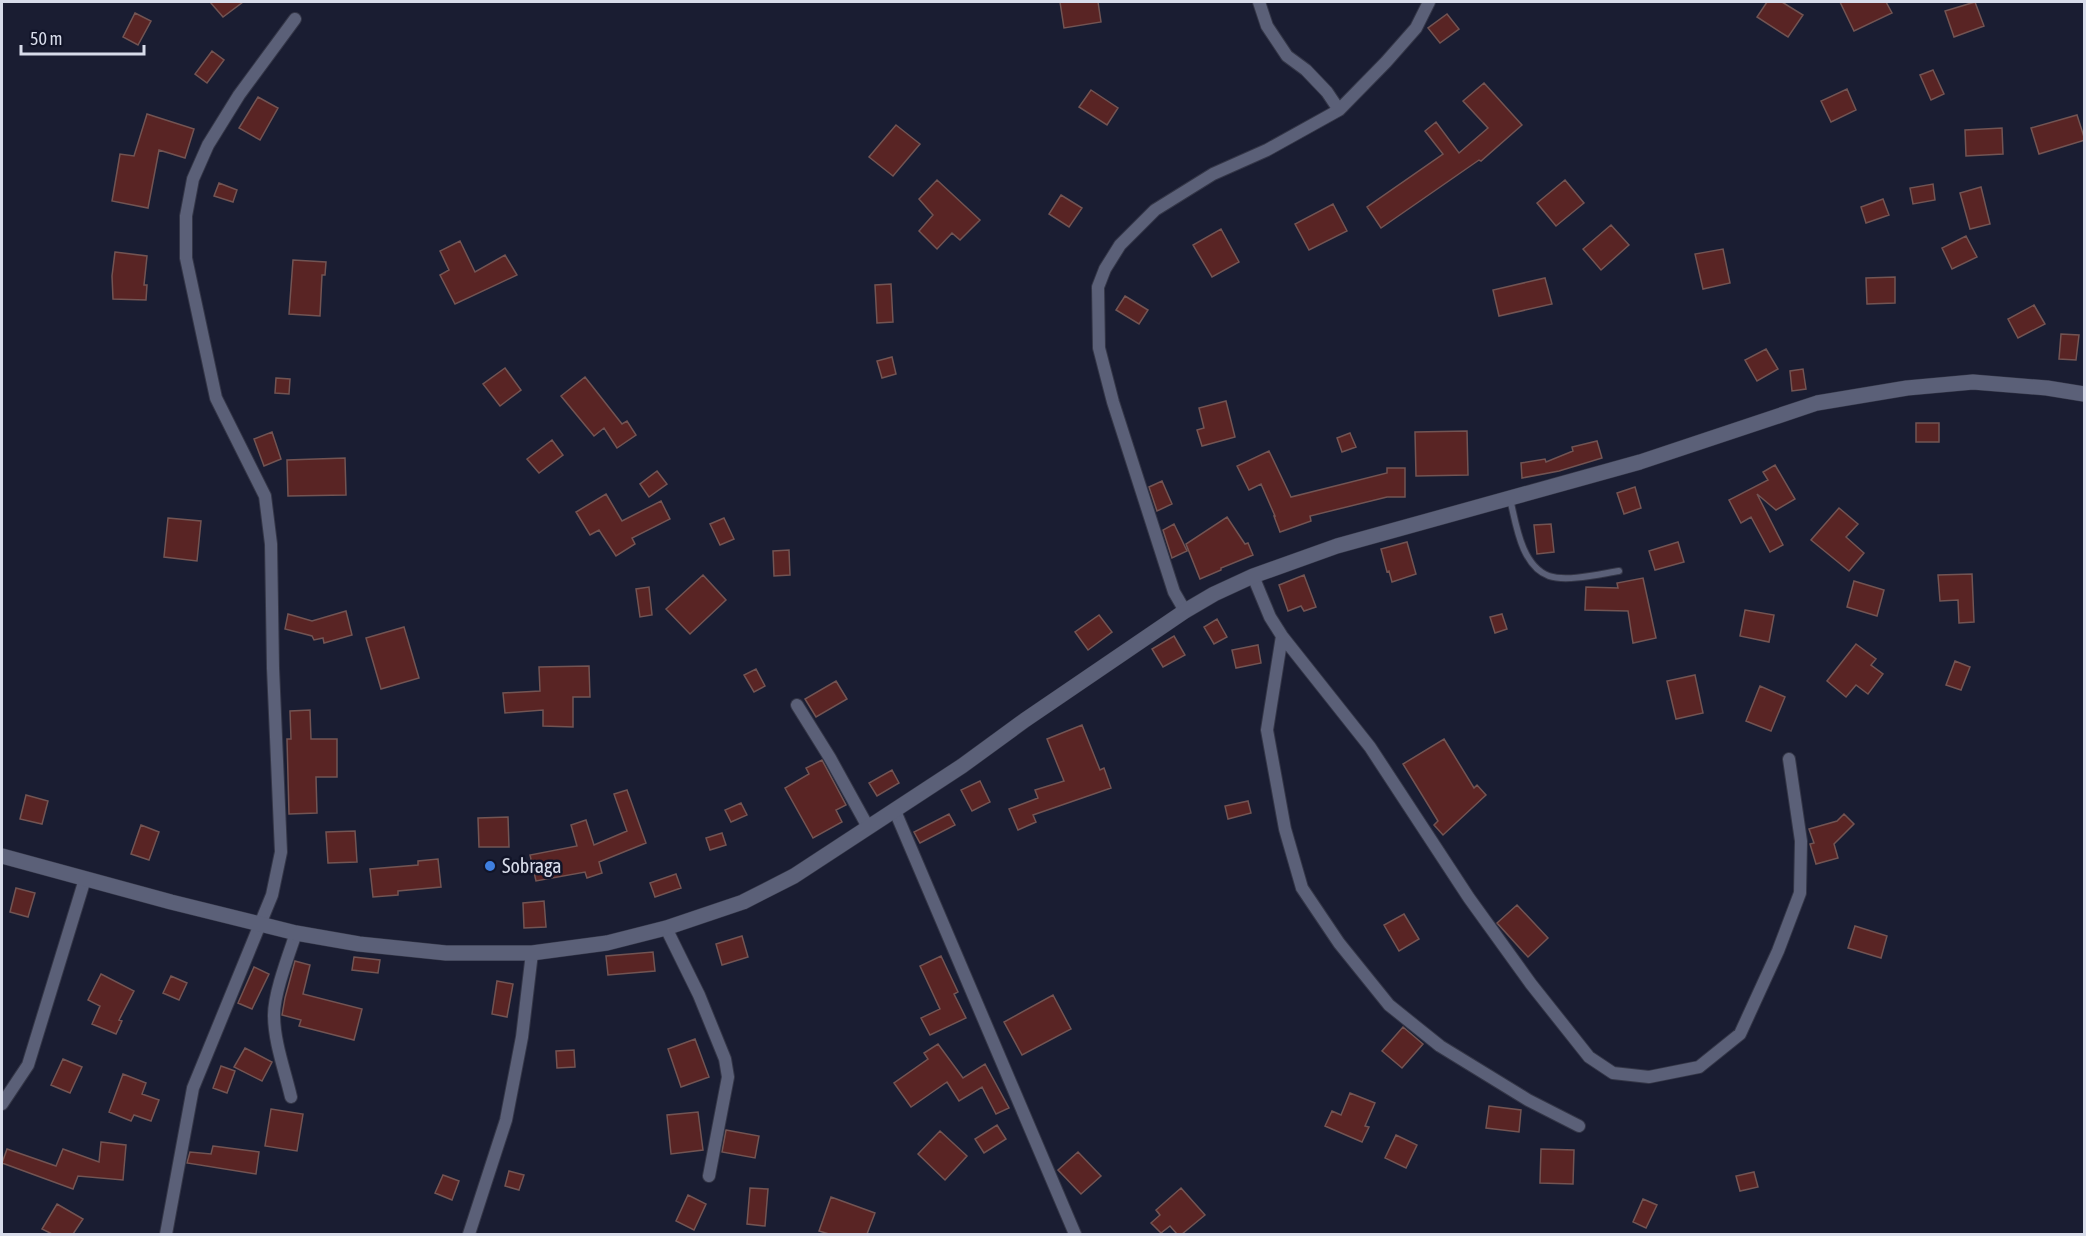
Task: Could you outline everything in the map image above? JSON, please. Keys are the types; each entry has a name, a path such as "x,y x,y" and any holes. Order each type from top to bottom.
{"street":[{"path":"1259,2 1267,26 1287,56 1306,70 1327,92 1339,110"},
{"path":"1185,611 1174,592 1113,402 1099,348 1098,287 1105,269 1120,245 1155,210 1213,174 1267,150 1339,110 1416,28 1429,2"},
{"path":"166,1234 193,1088 272,895 281,852 273,668 271,544 265,496 216,399 186,258 186,216 192,179 208,145 239,95 295,19"},
{"path":"2,856 296,933 359,944 411,951 532,953 607,943 666,928 743,902 794,876 895,811 1185,611 1214,594 1253,576 1337,546 1640,462 1817,403 1863,394 1973,382 2047,388 2085,394"},
{"path":"1253,576 1270,616 1282,636 1370,747 1469,898 1531,984 1589,1057 1613,1073 1649,1077 1699,1067 1740,1034 1778,951 1800,893 1801,841 1789,759"},
{"path":"1282,636 1267,730 1285,829 1302,888 1339,943 1389,1005 1440,1046 1528,1100 1579,1126"},
{"path":"797,705 830,758 868,827"},
{"path":"895,811 1075,1234"},
{"path":"2,1104 28,1065 85,879"},
{"path":"666,928 699,995 725,1059 728,1077 710,1176"},
{"path":"291,1097 276,1036 274,1013 284,968 296,933"},
{"path":"469,1234 506,1120 522,1037 532,953"}],"lane":[{"path":"1510,499 1520,538 1529,558 1538,569 1549,576 1565,578 1619,571"}],"building":[{"path":"210,2 243,2 223,17"},
{"path":"1060,2 1098,2 1101,22 1064,28"},
{"path":"1767,2 1782,2 1803,15 1788,37 1757,17"},
{"path":"1840,2 1886,2 1892,13 1854,31"},
{"path":"1975,2 1984,26 1954,37 1945,11"},
{"path":"135,13 151,21 138,45 123,37"},
{"path":"1447,14 1459,29 1440,43 1428,28"},
{"path":"212,51 224,60 207,83 195,74"},
{"path":"1933,70 1944,94 1931,100 1920,75"},
{"path":"1484,83 1522,125 1481,161 1479,160 1381,228 1367,207 1443,154 1425,131 1436,122 1459,153 1488,128 1463,101"},
{"path":"1847,89 1856,110 1831,122 1821,101"},
{"path":"1091,90 1118,108 1107,125 1079,107"},
{"path":"258,97 278,108 260,140 239,128"},
{"path":"147,114 194,129 185,158 159,150 148,208 112,201 120,154 134,156"},
{"path":"2077,115 2085,140 2039,154 2031,128"},
{"path":"896,125 920,144 893,176 869,157"},
{"path":"2002,128 2003,154 1966,156 1965,130"},
{"path":"937,180 980,220 960,240 952,233 937,249 919,231 933,215 919,199"},
{"path":"1565,180 1584,203 1556,226 1537,203"},
{"path":"219,183 237,190 233,202 214,196"},
{"path":"1933,184 1935,200 1913,204 1910,188"},
{"path":"1981,187 1990,224 1970,229 1960,193"},
{"path":"1061,195 1082,208 1069,227 1049,214"},
{"path":"1883,199 1889,215 1866,223 1861,207"},
{"path":"1333,204 1347,231 1309,250 1295,224"},
{"path":"1611,225 1629,245 1601,270 1583,249"},
{"path":"1221,229 1239,262 1212,277 1193,245"},
{"path":"1966,236 1977,257 1952,269 1942,248"},
{"path":"460,241 475,272 505,255 517,275 455,304 440,275 449,270 440,251"},
{"path":"1723,249 1730,283 1703,289 1695,254"},
{"path":"115,252 147,256 144,285 147,285 146,300 113,299 112,276"},
{"path":"293,260 326,262 325,275 322,275 320,316 289,314"},
{"path":"1895,277 1895,303 1867,304 1866,278"},
{"path":"1545,278 1552,304 1499,316 1493,290"},
{"path":"891,284 893,322 877,323 875,285"},
{"path":"1125,296 1148,310 1139,324 1116,310"},
{"path":"2034,305 2045,324 2018,338 2008,319"},
{"path":"2061,334 2079,335 2076,360 2059,359"},
{"path":"1766,349 1778,369 1757,381 1745,360"},
{"path":"892,357 896,374 882,378 877,361"},
{"path":"505,368 521,390 500,406 483,384"},
{"path":"1803,369 1806,389 1792,391 1790,371"},
{"path":"585,377 622,424 627,421 636,435 617,448 604,428 594,436 561,396"},
{"path":"276,378 290,379 289,394 275,393"},
{"path":"1226,401 1235,437 1202,446 1197,430 1204,428 1199,408"},
{"path":"1916,423 1939,423 1939,442 1916,442"},
{"path":"1467,431 1468,475 1416,476 1415,432"},
{"path":"272,432 281,459 264,466 254,439"},
{"path":"1350,433 1356,447 1342,452 1337,438"},
{"path":"552,440 563,455 539,473 527,459"},
{"path":"1597,441 1602,458 1559,471 1522,478 1521,463 1545,459 1546,462 1573,451 1572,447"},
{"path":"1269,451 1291,497 1387,473 1387,468 1405,468 1405,497 1387,497 1310,516 1311,521 1280,532 1261,484 1249,490 1237,466"},
{"path":"345,458 346,495 288,496 287,460"},
{"path":"1775,465 1795,499 1776,510 1757,494 1783,545 1770,552 1751,517 1741,523 1729,500 1768,480 1763,472"},
{"path":"657,471 667,484 649,497 640,484"},
{"path":"1162,481 1172,504 1157,511 1149,487"},
{"path":"1635,487 1641,508 1624,514 1617,493"},
{"path":"606,494 622,521 661,501 670,519 632,538 635,544 616,556 599,530 590,535 576,512"},
{"path":"1839,508 1858,524 1846,537 1864,553 1849,571 1811,540"},
{"path":"1227,517 1245,544 1248,543 1253,555 1200,579 1186,544"},
{"path":"168,518 201,521 197,561 164,557"},
{"path":"724,518 734,539 720,545 710,524"},
{"path":"1174,524 1187,551 1172,558 1163,530"},
{"path":"1551,524 1554,552 1537,554 1534,525"},
{"path":"1407,542 1416,574 1392,582 1381,549"},
{"path":"1678,542 1684,562 1655,570 1649,551"},
{"path":"789,550 790,575 774,576 773,551"},
{"path":"1972,574 1974,622 1959,623 1958,600 1940,601 1938,575"},
{"path":"703,575 726,600 690,634 666,609"},
{"path":"1304,575 1316,607 1304,611 1301,606 1288,611 1279,585"},
{"path":"1643,578 1656,638 1633,643 1628,611 1585,610 1586,587 1618,588 1617,583"},
{"path":"1854,581 1884,590 1877,616 1847,607"},
{"path":"649,587 652,615 640,617 636,589"},
{"path":"1745,610 1774,615 1769,642 1740,636"},
{"path":"346,611 352,635 324,643 323,638 314,640 312,636 285,629 288,614 312,621"},
{"path":"1502,614 1507,629 1495,633 1490,617"},
{"path":"1099,615 1112,632 1088,650 1075,632"},
{"path":"1217,619 1227,637 1214,644 1204,627"},
{"path":"404,627 419,678 381,689 366,638"},
{"path":"1174,636 1185,655 1163,667 1152,649"},
{"path":"1856,644 1876,659 1871,665 1883,674 1868,694 1856,685 1846,697 1827,681"},
{"path":"1258,645 1261,663 1236,668 1232,650"},
{"path":"1955,661 1970,667 1961,690 1946,685"},
{"path":"589,666 590,697 573,697 573,727 543,726 543,710 505,713 503,693 540,691 539,667"},
{"path":"756,669 765,686 754,692 744,675"},
{"path":"1695,675 1703,713 1676,719 1667,681"},
{"path":"836,681 847,699 816,717 805,699"},
{"path":"1760,686 1785,697 1771,731 1746,721"},
{"path":"310,710 311,739 337,739 337,777 316,777 317,813 289,814 287,739 291,739 290,711"},
{"path":"1082,725 1100,770 1104,768 1111,788 1033,815 1036,822 1018,830 1009,809 1038,798 1035,790 1064,781 1047,739"},
{"path":"1444,739 1474,788 1477,785 1486,795 1443,835 1434,825 1438,821 1403,764"},
{"path":"822,760 846,805 836,810 842,822 813,838 785,788 809,774 806,768"},
{"path":"892,770 899,783 877,796 869,783"},
{"path":"980,781 990,802 972,811 961,790"},
{"path":"627,790 646,843 599,862 602,873 587,878 585,872 536,881 530,855 577,846 571,825 586,820 594,845 627,831 614,794"},
{"path":"26,795 48,801 42,824 20,819"},
{"path":"1248,801 1251,813 1228,819 1225,806"},
{"path":"741,803 747,815 731,822 725,810"},
{"path":"949,814 955,825 920,843 914,832"},
{"path":"1844,814 1854,824 1834,844 1838,858 1816,864 1810,844 1814,843 1809,829 1837,821"},
{"path":"508,817 509,847 479,847 478,818"},
{"path":"141,825 159,832 149,860 131,854"},
{"path":"355,831 357,862 328,863 326,832"},
{"path":"722,833 726,845 710,850 706,838"},
{"path":"438,859 441,887 398,891 398,895 373,897 370,869 418,865 418,861"},
{"path":"676,874 681,888 655,897 650,883"},
{"path":"16,888 35,893 28,917 10,912"},
{"path":"544,901 546,927 524,928 523,903"},
{"path":"1517,905 1548,938 1528,957 1497,923"},
{"path":"1404,914 1419,939 1399,951 1384,925"},
{"path":"1855,926 1887,936 1881,958 1848,948"},
{"path":"742,936 748,957 722,965 716,944"},
{"path":"653,952 655,971 608,975 606,956"},
{"path":"941,956 958,992 954,994 966,1018 930,1035 921,1018 940,1009 920,966"},
{"path":"354,957 380,960 378,973 352,970"},
{"path":"295,961 310,965 303,994 362,1009 354,1040 299,1026 301,1020 282,1015"},
{"path":"254,967 269,974 252,1009 238,1003"},
{"path":"101,974 134,991 119,1020 122,1021 116,1034 92,1024 100,1006 88,1000"},
{"path":"171,976 187,983 179,1000 163,993"},
{"path":"497,981 513,984 507,1017 492,1014"},
{"path":"1053,995 1071,1029 1022,1055 1004,1022"},
{"path":"1403,1027 1423,1044 1402,1068 1382,1051"},
{"path":"695,1039 709,1077 681,1087 668,1049"},
{"path":"938,1044 963,1078 985,1064 1009,1108 996,1114 982,1087 959,1101 947,1082 911,1107 894,1083 928,1059 924,1053"},
{"path":"245,1048 272,1062 262,1081 234,1067"},
{"path":"574,1050 575,1067 557,1068 556,1051"},
{"path":"63,1059 82,1067 70,1093 51,1085"},
{"path":"221,1066 235,1071 227,1093 213,1088"},
{"path":"123,1074 146,1083 142,1094 159,1100 151,1121 134,1115 131,1121 109,1112"},
{"path":"1350,1093 1375,1103 1365,1126 1369,1127 1362,1142 1325,1126 1332,1111 1341,1115"},
{"path":"1489,1106 1521,1110 1519,1132 1486,1128"},
{"path":"271,1109 303,1114 297,1151 265,1146"},
{"path":"698,1112 703,1150 671,1154 667,1115"},
{"path":"997,1125 1006,1139 984,1153 975,1139"},
{"path":"726,1130 759,1136 755,1158 722,1152"},
{"path":"940,1131 967,1156 945,1180 918,1154"},
{"path":"1396,1135 1417,1145 1406,1168 1385,1158"},
{"path":"101,1142 126,1145 123,1180 78,1176 73,1189 2,1163 7,1149 56,1166 63,1149 99,1162"},
{"path":"213,1146 259,1152 256,1174 187,1163 190,1152 211,1154"},
{"path":"1541,1149 1574,1150 1573,1184 1540,1183"},
{"path":"1078,1152 1101,1176 1081,1194 1058,1170"},
{"path":"509,1171 524,1175 519,1190 505,1186"},
{"path":"1754,1172 1758,1187 1740,1191 1736,1176"},
{"path":"443,1175 459,1181 452,1200 435,1193"},
{"path":"750,1188 768,1189 765,1226 747,1224"},
{"path":"1181,1188 1205,1215 1182,1234 1177,1234 1170,1226 1161,1233 1151,1223 1160,1215 1156,1210"},
{"path":"688,1195 706,1204 694,1230 676,1221"},
{"path":"831,1197 875,1213 867,1234 829,1234 819,1231"},
{"path":"1643,1199 1657,1205 1646,1228 1633,1222"},
{"path":"57,1204 83,1219 73,1234 52,1234 42,1229"}],"place":[{"name":"Sobraga","path":"490,866"}]}
